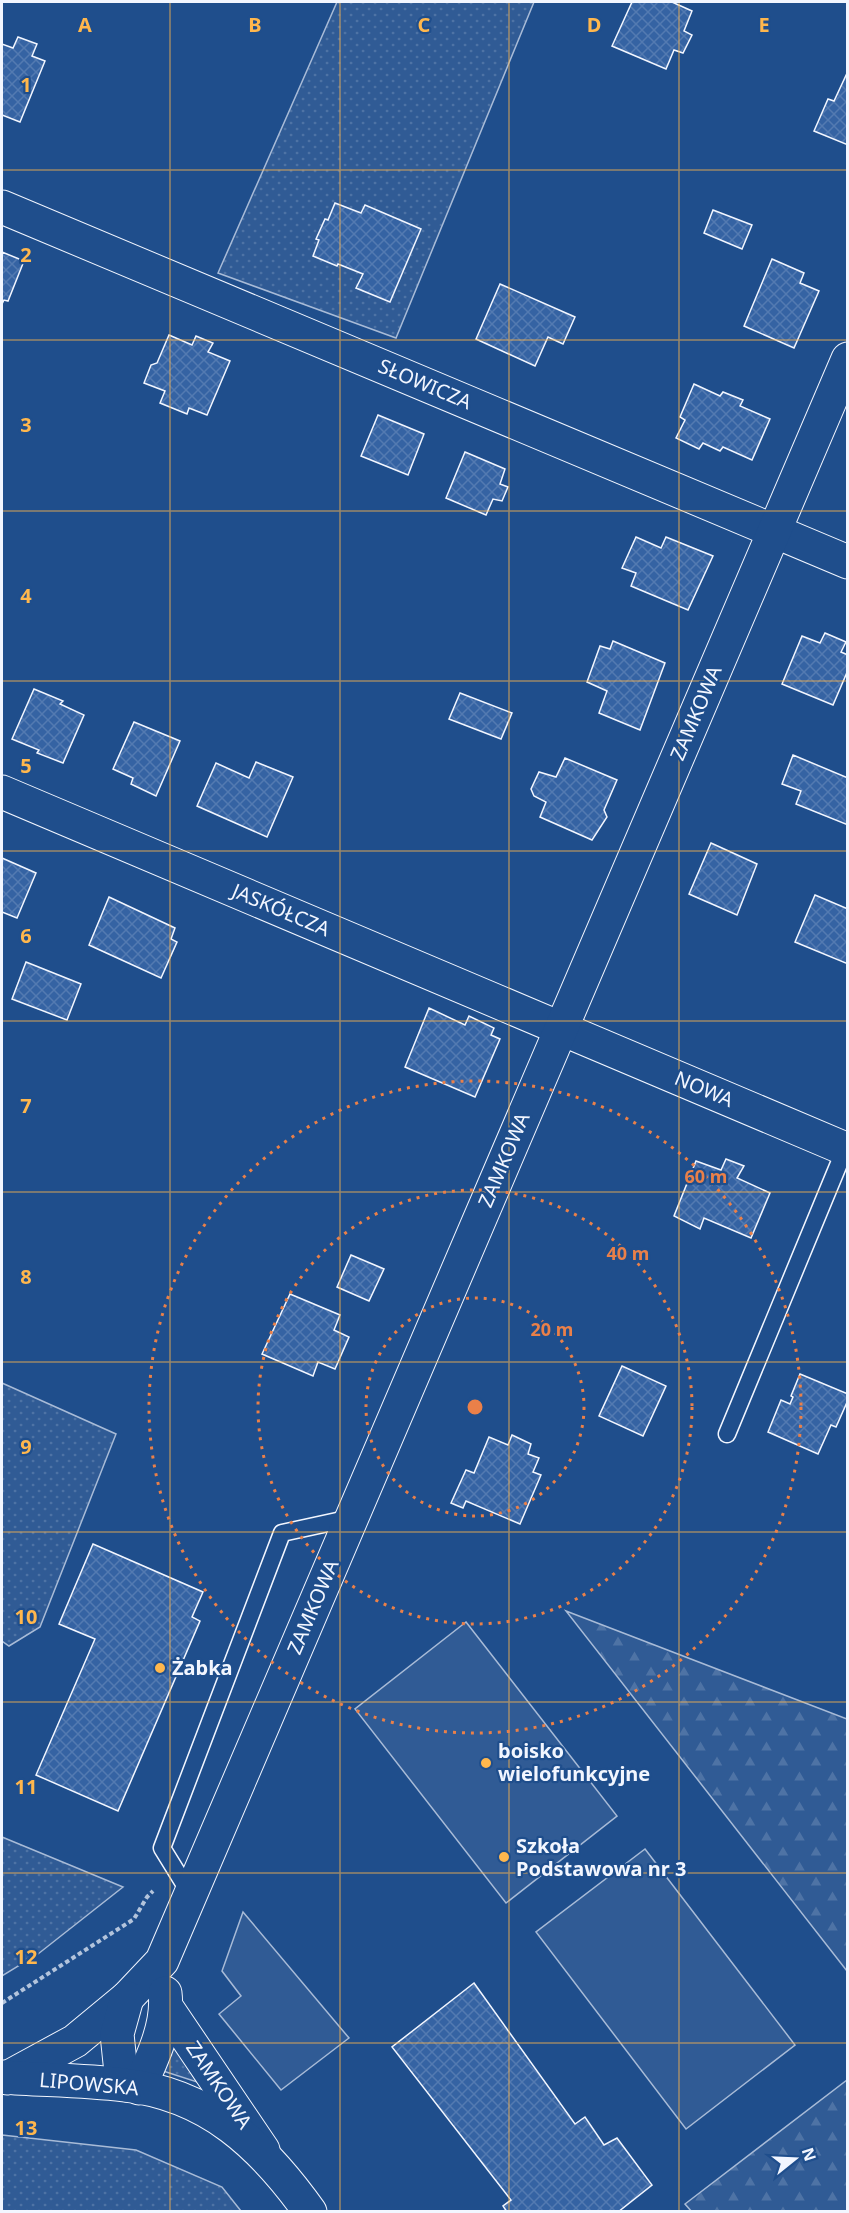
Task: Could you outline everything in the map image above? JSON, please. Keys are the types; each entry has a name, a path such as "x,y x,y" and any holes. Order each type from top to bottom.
{"street":[{"name":"SŁOWICZA","path":"2,207 848,562"},
{"name":"ZAMKOWA","path":"4,2077 75,2041 127,1998 162,1961 848,359"},
{"name":"JASKÓŁCZA","path":"2,792 560,1028"},
{"name":"NOWA","path":"560,1028 846,1149"},
{"name":"ZAMKOWA","path":"127,1998 117,2034 120,2063 133,2086 150,2064 167,2008 162,1961"},
{"name":"ZAMKOWA","path":"167,2008 271,2161"},
{"name":"LIPOWSKA","path":"4,2077 133,2086 171,2095 206,2110 239,2131 271,2161 310,2211"}],"lane":[{"path":"727,1434 846,1149"},
{"path":"191,1895 162,1848 282,1533 351,1518"}],"green space":[{"path":"337,2 534,2 396,338 218,273"},
{"path":"2,1383 116,1434 40,1627 9,1646 2,1641"},
{"path":"566,1611 847,1719 847,1971"},
{"path":"2,1837 123,1887 38,1954 2,1976"},
{"path":"172,2043 197,2082 163,2071"},
{"path":"847,2080 847,2211 692,2212 685,2204"},
{"path":"2,2135 136,2150 222,2187 241,2211 2,2211"}],"shaded area":[{"name":"boisko wielofunkcyjne","path":"466,1622 617,1816 506,1903 355,1709"},
{"path":"645,1849 795,2045 686,2129 536,1932"},
{"path":"243,1912 349,2038 281,2090 219,2014 241,1996 222,1971"}],"building":[{"path":"632,2 672,2 692,11 684,31 692,35 683,53 674,50 666,69 612,46"},
{"path":"18,37 37,44 32,56 45,61 20,122 2,115 2,44 13,48"},
{"path":"848,71 848,145 814,131 828,99 834,101"},
{"path":"335,203 361,213 365,205 421,229 390,302 356,288 363,274 313,256 319,240 316,239"},
{"path":"713,210 752,225 742,249 704,233"},
{"path":"2,252 24,261 8,301 4,300 2,304"},
{"path":"772,259 804,273 800,283 819,291 794,348 744,326"},
{"path":"500,284 575,317 563,344 548,337 535,366 476,339"},
{"path":"169,335 192,345 196,336 213,343 208,352 230,361 207,415 189,408 187,414 160,403 165,391 144,383 151,365 157,363"},
{"path":"694,384 720,396 723,392 743,400 740,406 770,419 752,460 723,447 720,451 703,443 699,449 676,438 685,420 680,417"},
{"path":"378,415 424,434 408,475 361,456"},
{"path":"465,452 505,469 500,484 508,487 502,501 493,499 486,515 446,498"},
{"path":"636,537 661,548 666,537 713,556 688,610 631,586 636,573 622,568"},
{"path":"825,633 846,642 841,652 848,655 848,670 833,705 782,684 802,636 820,643"},
{"path":"613,641 665,663 640,730 599,713 607,691 587,682 600,646 610,649"},
{"path":"34,689 63,701 60,704 84,715 63,763 37,753 39,750 12,739"},
{"path":"460,693 512,713 501,739 449,719"},
{"path":"134,722 180,741 156,796 131,784 133,778 113,769"},
{"path":"793,755 848,778 848,825 796,804 801,791 782,784"},
{"path":"565,758 617,780 604,810 607,817 592,840 540,817 546,802 534,796 531,789 539,772 556,777"},
{"path":"256,762 293,777 267,837 197,806 216,763 249,778"},
{"path":"711,843 757,864 737,915 689,894"},
{"path":"2,858 36,873 17,918 2,912"},
{"path":"815,895 848,909 848,964 795,942"},
{"path":"109,897 175,928 171,939 177,942 161,978 89,945"},
{"path":"26,962 81,984 67,1020 12,999"},
{"path":"429,1008 465,1025 469,1016 494,1028 491,1035 500,1039 475,1097 405,1067"},
{"path":"726,1159 744,1166 737,1178 770,1193 751,1238 704,1218 700,1229 674,1216 696,1161 721,1170"},
{"path":"351,1255 384,1269 369,1301 337,1287"},
{"path":"290,1294 340,1315 334,1330 349,1337 335,1369 318,1362 313,1376 262,1354"},
{"path":"622,1366 666,1386 643,1436 599,1416"},
{"path":"800,1374 848,1394 848,1400 836,1427 831,1425 818,1454 768,1432 781,1400 790,1404"},
{"path":"512,1435 531,1444 528,1454 539,1458 533,1472 541,1475 520,1524 466,1501 463,1508 451,1503 466,1470 474,1473 489,1437 508,1445"},
{"path":"93,1544 203,1592 192,1617 200,1621 118,1811 36,1775 95,1639 59,1624"},
{"path":"474,1983 575,2124 585,2117 604,2145 617,2138 652,2185 618,2212 507,2212 503,2206 511,2200 392,2047"}],"place":[{"name":"Żabka","path":"160,1668"},
{"name":"boisko wielofunkcyjne","path":"486,1763"},
{"name":"Szkoła Podstawowa nr 3","path":"504,1857"}]}
